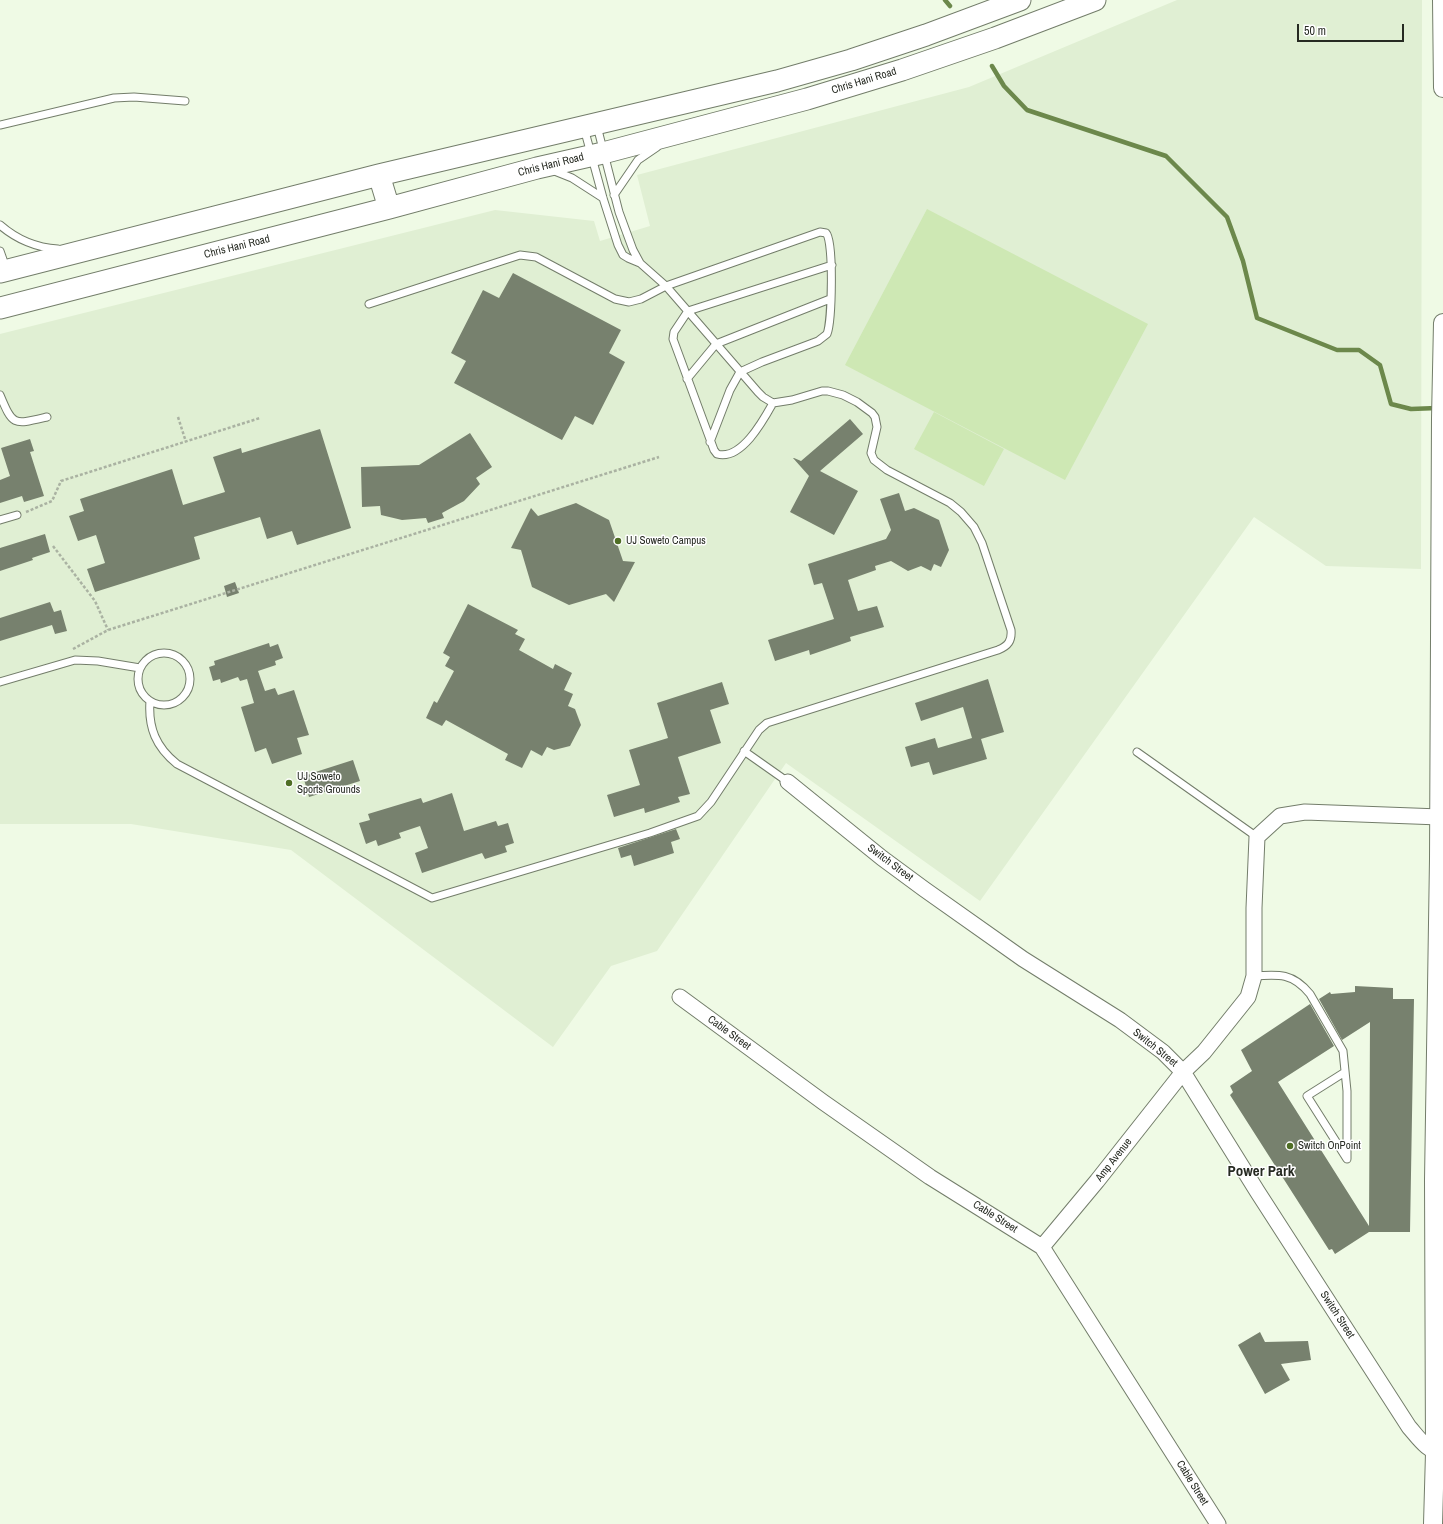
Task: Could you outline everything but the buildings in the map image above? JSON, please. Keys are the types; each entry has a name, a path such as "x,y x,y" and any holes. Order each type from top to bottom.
{"main road":[{"path":"2,264 82,250 379,174 777,81 851,60 926,36 1020,0"},
{"name":"Chris Hani Road","path":"0,308 389,208 537,168 689,131 807,98 902,70 1095,0"},
{"path":"379,174 389,208"}],"street":[{"path":"1442,8 1443,88"},
{"path":"1433,1524 1439,1453 1439,1060 1442,605 1441,386 1443,324"},
{"name":"Switch Street","path":"788,782 882,858 924,889 1023,959 1120,1020 1163,1052 1183,1072 1257,1191 1400,1414 1420,1440 1439,1453"},
{"path":"1257,837 1280,816 1304,812 1441,824"},
{"name":"Amp Avenue","path":"1042,1247 1097,1181 1183,1072 1204,1052 1248,997 1254,976 1254,908 1257,837"},
{"name":"Cable Street","path":"680,997 823,1102 930,1177 1042,1247 1218,1524"}],"lane":[{"path":"0,125 114,98 134,97 185,101"},
{"path":"150,701 149,716 157,742 162,750 177,764 432,898 650,833 698,816 711,802 759,730 767,723 1006,647 1011,640 1011,630 982,544 974,527 962,512 950,503 887,470 874,460 872,456 872,448 877,426 875,417 872,413 857,402 843,395 828,391 822,391 792,400 773,403 763,397 666,286 640,263 628,258 620,251 603,198 597,154 590,125"},
{"path":"590,125 597,154 614,195 633,250 640,263"},
{"path":"614,195 638,160 658,147 689,131"},
{"path":"537,168 553,170 572,178 603,198"},
{"path":"0,225 8,232 35,245 50,248 82,250"},
{"path":"369,304 520,255 536,257 615,299 629,302 641,299 666,286 820,232 824,232 828,235 832,265 829,330 827,334 818,341 740,372 730,390 710,442"},
{"path":"773,403 764,419 741,448 726,456 717,454 710,442 687,379 673,339 674,332 688,311 832,265"},
{"path":"687,379 716,344 830,299"},
{"path":"0,395 8,414 14,420 28,422 47,418"},
{"path":"0,520 17,515"},
{"path":"160,653 168,653 177,656 184,662 188,669 190,678 189,686 185,694 179,700 171,704 162,705 150,701 141,692 138,684 140,668 145,661 160,653"},
{"path":"0,682 75,660 98,661 140,668"},
{"path":"744,751 788,782"},
{"path":"1138,752 1257,837"},
{"path":"1254,976 1276,974 1293,979 1303,986 1310,994 1343,1051 1347,1091 1346,1159 1307,1096 1345,1072"}],"path":[{"path":"178,417 186,442"},
{"path":"17,515 52,501 61,481 260,418"},
{"path":"72,649 108,630 659,457"},
{"path":"53,546 95,601 108,630"}],"shaded area":[{"name":"UJ Soweto Campus","path":"1177,0 1422,0 1421,569 1326,566 1254,517 980,901 786,763 657,951 611,966 553,1047 291,850 131,824 0,824 0,334 495,210 594,221 600,241 650,226 637,175 969,87"}],"green space":[{"path":"927,209 1148,324 1065,480 845,365"},
{"path":"934,412 1004,449 984,486 914,449"}],"waterway":[{"path":"945,0 950,6"},
{"path":"992,66 1004,86 1027,110 1166,156 1227,217 1243,261 1257,318 1337,350 1359,350 1380,365 1391,404 1411,409 1437,408"}],"place":[{"name":"UJ Soweto Campus","path":"618,541"},
{"name":"UJ Soweto Sports Grounds","path":"289,783"},
{"name":"Switch OnPoint","path":"1290,1146"}],"district":[{"name":"Power Park","path":"1261,1172"}]}
